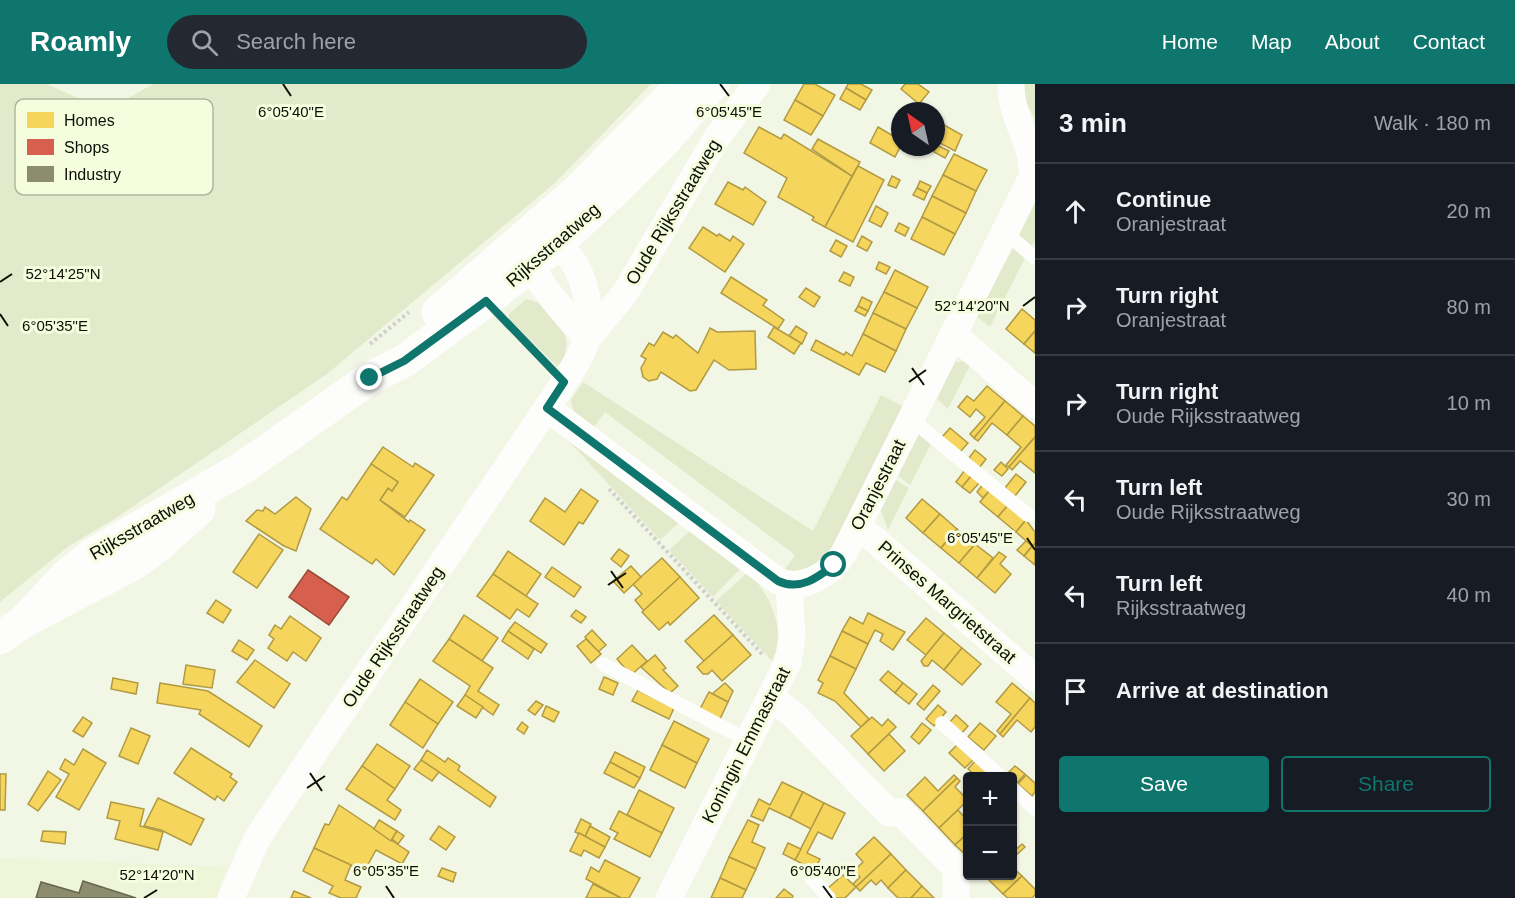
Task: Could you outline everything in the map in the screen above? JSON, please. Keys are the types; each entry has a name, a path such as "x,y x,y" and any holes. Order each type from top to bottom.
{"main road":[{"name":"Rijksstraatweg","path":"370,378 395,348 538,249 626,145 683,84"},
{"name":"Rijksstraatweg","path":"11,630 146,556 244,467 370,378 404,361 486,301 538,249 666,139 712,84"}],"street":[{"name":"Oude Rijksstraatweg","path":"231,898 255,843 269,820 547,408 564,382 586,339 625,293 716,139 757,84"},
{"name":"Oranjestraat","path":"789,585 807,583 834,565 856,527 1032,177 1035,162 1034,147 1014,107 1011,84"},
{"path":"538,249 586,339"},
{"name":"Oude Rijksstraatweg","path":"538,249 577,268 587,294 589,321 586,339"},
{"path":"953,334 1035,405"},
{"path":"547,408 778,581 789,585"},
{"name":"Prinses Margrietstraat","path":"856,527 912,571 950,607 1035,678"},
{"name":"Koningin Emmastraat","path":"669,898 788,662 792,638 789,585"},
{"path":"776,687 793,714 889,813 901,812 956,869 956,898"}],"lane":[{"path":"1005,232 1035,258"},
{"path":"911,419 1028,515"},
{"path":"603,664 749,741"},
{"path":"942,723 995,772"},
{"path":"1017,793 1035,809"},
{"path":"811,878 830,898"}],"path":[{"path":"486,301 564,382"},
{"path":"601,480 776,687"}],"shaded area":[{"path":"0,84 47,84 80,99 15,99 15,195 213,195 213,99 127,99 153,84 651,84 556,182 327,374 119,516 69,546 0,602"},
{"path":"1023,84 1035,84 1035,119 1024,99"},
{"path":"1035,203 1035,240 1031,248 1018,238"},
{"path":"1014,246 1026,256 990,327 977,317"},
{"path":"526,299 548,308 562,325 566,346 565,357 560,369 509,319 509,314"},
{"path":"972,361 948,409 937,399 955,362"},
{"path":"583,382 813,531 881,395 906,408 836,547 813,566 799,571 783,572 795,555 605,412 593,428 573,410 571,400"},
{"path":"920,432 932,442 910,485 898,476"},
{"path":"567,439 680,522 660,540"},
{"path":"896,480 909,488 888,530 881,510"},
{"path":"691,530 741,568 713,597 669,550"},
{"path":"748,572 769,600 776,620 779,654 775,653 772,661 716,601"},
{"path":"0,858 228,867 215,898 0,898"}],"building: Homes":[{"path":"804,84 815,84 835,95 823,116 795,100"},
{"path":"848,84 861,84 872,90 866,100 846,88"},
{"path":"905,84 918,84 929,92 921,102 917,102 901,89"},
{"path":"846,88 866,100 860,110 840,99"},
{"path":"795,100 823,116 811,135 784,120"},
{"path":"945,126 962,135 955,151 945,146"},
{"path":"759,127 781,139 784,134 852,176 825,227 812,220 814,217 778,197 787,178 744,153"},
{"path":"878,127 891,135 891,155 870,143"},
{"path":"818,139 860,162 852,176 812,149"},
{"path":"954,154 987,170 976,191 943,175"},
{"path":"858,166 884,180 853,242 825,227"},
{"path":"943,175 976,191 966,213 932,196"},
{"path":"892,176 900,180 896,188 888,185"},
{"path":"920,181 931,186 927,193 917,188"},
{"path":"728,182 743,190 745,187 766,202 753,225 715,204"},
{"path":"917,188 927,193 924,200 913,195"},
{"path":"932,196 966,213 955,234 922,217"},
{"path":"876,206 888,213 881,227 869,221"},
{"path":"922,217 955,234 944,255 911,239"},
{"path":"899,223 909,228 905,236 895,231"},
{"path":"703,227 730,241 733,236 744,244 725,272 689,248"},
{"path":"862,236 872,242 867,251 857,246"},
{"path":"836,240 847,246 841,257 830,251"},
{"path":"879,262 890,267 886,274 876,269"},
{"path":"895,270 928,287 917,308 884,292"},
{"path":"844,272 854,277 850,286 839,281"},
{"path":"731,277 767,300 763,305 784,320 778,329 721,293"},
{"path":"806,288 820,297 814,307 799,297"},
{"path":"884,292 917,308 906,329 873,313"},
{"path":"862,297 872,302 868,311 858,306"},
{"path":"858,306 868,311 865,316 855,311"},
{"path":"1022,309 1035,320 1035,331 1024,344 1006,329"},
{"path":"873,313 906,329 896,351 863,334"},
{"path":"796,326 807,333 802,344 789,336"},
{"path":"774,327 801,343 794,354 768,337"},
{"path":"710,328 717,332 755,331 756,369 729,370 714,360 696,390 690,391 661,372 657,379 649,381 643,377 641,368 646,359 641,356 649,343 654,346 663,332 673,338 676,335 698,353"},
{"path":"1035,331 1035,353 1024,344"},
{"path":"863,334 896,351 885,372 866,363 859,375 811,350 816,340 844,355 846,352 852,356"},
{"path":"987,386 1005,401 974,438 970,434 985,417 976,409 970,417 958,407 967,396 974,401"},
{"path":"1005,401 1023,416 1007,435 992,423 978,441 974,438"},
{"path":"1023,416 1035,426 1035,437 1009,467 1006,465 1021,447 1007,435"},
{"path":"950,428 968,443 960,452 942,437"},
{"path":"1035,437 1035,473 1020,461 1012,470 1009,467"},
{"path":"383,447 413,467 415,463 434,475 405,517 380,500 388,488 392,491 398,482 371,464"},
{"path":"975,450 986,459 979,468 969,458"},
{"path":"1001,462 1008,469 1002,476 994,470"},
{"path":"371,464 398,482 392,491 388,488 380,500 409,522 410,520 425,530 394,575 376,559 372,564 320,529 342,497 347,500"},
{"path":"965,470 972,475 962,487 956,482"},
{"path":"1016,474 1026,482 1015,496 1005,488"},
{"path":"972,475 980,482 970,493 962,487"},
{"path":"983,484 990,490 983,498 977,492"},
{"path":"581,489 598,501 583,524 579,522 564,545 530,521 545,498 565,512"},
{"path":"990,490 1008,505 998,517 980,502"},
{"path":"296,497 311,509 296,551 284,546 246,521 257,510 263,511 265,507 275,514"},
{"path":"922,499 940,514 923,533 906,518"},
{"path":"1008,505 1026,520 1016,532 998,517"},
{"path":"940,514 957,529 941,548 923,533"},
{"path":"1026,520 1035,532 1035,543 1032,546 1016,532"},
{"path":"957,529 975,544 959,563 941,548"},
{"path":"259,534 283,550 257,588 233,572"},
{"path":"1026,541 1032,546 1024,556 1017,550"},
{"path":"1035,543 1035,565 1024,556"},
{"path":"975,544 993,558 977,578 959,563"},
{"path":"619,549 629,556 621,567 611,559"},
{"path":"508,551 541,574 526,596 493,574"},
{"path":"999,552 1006,557 1000,564 1011,574 995,593 977,578"},
{"path":"662,558 680,577 644,611 635,600 642,594 633,584"},
{"path":"631,566 641,577 624,593 613,581"},
{"path":"552,567 581,587 574,597 545,577"},
{"path":"493,574 538,604 529,617 517,609 510,619 477,596"},
{"path":"680,577 699,598 670,625 668,622 659,630 642,612"},
{"path":"216,600 231,610 223,623 207,613"},
{"path":"576,610 586,617 581,623 571,616"},
{"path":"868,613 905,632 893,650 880,641 883,634 875,630 868,644 842,631 850,617 863,624"},
{"path":"464,615 498,638 482,661 449,639"},
{"path":"714,615 733,635 704,661 685,641"},
{"path":"290,616 321,638 306,661 293,652 287,661 268,648 274,639 269,635 275,625 281,629"},
{"path":"926,618 944,633 926,655 907,640"},
{"path":"515,622 547,644 541,653 508,631"},
{"path":"592,630 606,645 598,652 585,637"},
{"path":"508,631 534,649 528,659 502,641"},
{"path":"842,631 868,644 856,669 830,656"},
{"path":"944,633 962,648 944,670 932,660 928,666 924,666 921,661"},
{"path":"733,635 751,655 722,681 712,670 708,674 703,674 697,667"},
{"path":"449,639 493,668 478,691 499,705 493,715 465,695 470,686 433,661"},
{"path":"586,639 601,654 591,663 577,646"},
{"path":"239,640 254,650 247,660 232,651"},
{"path":"632,645 647,661 631,675 617,659"},
{"path":"962,648 981,664 962,685 944,670"},
{"path":"655,655 666,668 663,670 678,686 670,693 641,667"},
{"path":"830,656 856,669 844,693 869,719 861,727 835,701 818,693 823,683 818,680"},
{"path":"255,660 290,684 274,708 237,682"},
{"path":"186,665 215,670 212,688 183,684"},
{"path":"888,671 903,683 895,693 880,680"},
{"path":"604,677 618,683 613,695 599,689"},
{"path":"113,678 138,683 136,694 111,689"},
{"path":"420,679 453,702 438,724 405,702"},
{"path":"160,683 208,691 262,726 249,747 199,714 201,710 157,703"},
{"path":"725,683 733,691 728,702 712,694"},
{"path":"903,683 917,694 909,704 895,693"},
{"path":"1012,683 1030,698 1000,734 997,731 1011,714 996,702"},
{"path":"933,685 940,691 924,710 917,704"},
{"path":"638,690 674,708 669,719 632,701"},
{"path":"709,692 728,702 720,719 700,709"},
{"path":"465,695 483,707 476,718 457,706"},
{"path":"1030,698 1035,703 1035,727 1031,732 1017,720 1003,737 1000,734"},
{"path":"536,701 543,705 535,715 528,710"},
{"path":"405,702 438,724 423,748 390,725"},
{"path":"938,705 946,712 934,726 926,719"},
{"path":"546,706 559,712 554,722 542,716"},
{"path":"956,715 968,726 961,734 949,723"},
{"path":"83,717 92,723 83,737 73,731"},
{"path":"872,717 882,726 888,719 896,727 868,754 851,736"},
{"path":"674,721 709,739 697,763 662,745"},
{"path":"522,722 528,727 524,734 517,729"},
{"path":"922,723 931,730 919,744 911,737"},
{"path":"980,723 996,736 984,750 968,737"},
{"path":"131,728 150,736 138,764 119,756"},
{"path":"889,734 905,751 884,771 868,754"},
{"path":"377,744 410,766 395,789 362,766"},
{"path":"662,745 697,763 685,788 650,770"},
{"path":"957,745 973,760 965,768 949,753"},
{"path":"191,748 232,774 230,777 237,782 224,801 217,796 215,800 174,773"},
{"path":"83,749 106,763 79,810 56,797 69,774 60,769 65,759 74,765"},
{"path":"427,750 445,762 448,758 460,766 458,770 496,797 490,807 421,760"},
{"path":"615,752 645,767 640,778 610,762"},
{"path":"421,760 439,772 432,781 414,769"},
{"path":"975,761 987,772 971,772 968,769"},
{"path":"610,762 640,778 634,788 604,773"},
{"path":"362,766 395,789 387,800 401,810 395,820 346,789"},
{"path":"1015,766 1025,774 1017,783 1017,772 1009,772"},
{"path":"48,771 61,780 38,811 28,804"},
{"path":"0,774 6,774 5,810 0,810"},
{"path":"954,775 957,778 923,811 907,795 925,777 938,791"},
{"path":"1026,775 1035,783 1035,792 1032,796 1018,784"},
{"path":"957,778 960,781 955,787 963,795 963,805 939,828 923,811"},
{"path":"782,782 803,792 790,818 769,808 763,821 751,816 759,799 770,805"},
{"path":"639,790 674,808 662,833 627,815"},
{"path":"803,792 824,803 811,829 790,818"},
{"path":"158,798 204,819 191,845 161,830 144,826"},
{"path":"111,802 144,809 140,826 163,832 158,850 115,839 120,821 107,818"},
{"path":"824,803 845,813 832,839 818,832 807,853 820,859 814,870 795,860"},
{"path":"339,805 409,852 402,864 376,850 364,872 314,848 325,824 329,825"},
{"path":"958,810 963,816 963,838 955,845 939,828"},
{"path":"619,811 662,833 650,857 614,839 618,833 610,829"},
{"path":"581,819 591,824 585,837 575,832"},
{"path":"379,820 397,831 391,841 374,829"},
{"path":"748,820 759,825 752,842 765,848 756,869 729,857"},
{"path":"439,826 455,837 446,850 430,839"},
{"path":"590,826 610,837 605,847 585,837"},
{"path":"43,831 66,832 65,844 41,841"},
{"path":"397,831 404,836 398,844 392,839"},
{"path":"579,833 605,847 599,858 584,850 581,856 570,851"},
{"path":"874,837 891,854 856,887 853,884 860,877 854,871 863,862 856,854"},
{"path":"963,838 963,852 955,845"},
{"path":"788,843 801,849 795,860 783,854"},
{"path":"1022,844 1025,847 1017,854 1017,848"},
{"path":"314,848 351,865 345,880 361,887 356,898 341,898 329,893 333,886 303,871"},
{"path":"891,854 906,870 888,888 881,880 876,885 871,880 860,891 856,887"},
{"path":"729,857 756,869 746,890 720,878"},
{"path":"605,860 640,878 629,898 621,898 586,879 591,867 599,872"},
{"path":"442,868 456,873 453,882 438,876"},
{"path":"906,870 922,886 911,898 898,898 888,888"},
{"path":"1017,872 1022,876 1003,894 989,880 1017,880"},
{"path":"843,875 856,887 845,898 835,898 827,889"},
{"path":"1022,876 1035,889 1035,895 1032,898 1008,898 1003,894"},
{"path":"720,878 746,890 742,898 711,898"},
{"path":"593,884 621,898 586,898"},
{"path":"922,886 934,898 911,898"},
{"path":"784,889 793,896 792,898 776,898"},
{"path":"294,891 311,898 291,898"}],"building: Shops":[{"path":"308,570 349,597 329,625 289,597"}],"building: Industry":[{"path":"83,881 136,898 36,898 41,882 79,893"}],"route":[{"path":"370,378 404,361 486,301 564,382 547,408 778,581 789,585 801,585 815,579 834,565"}]}
